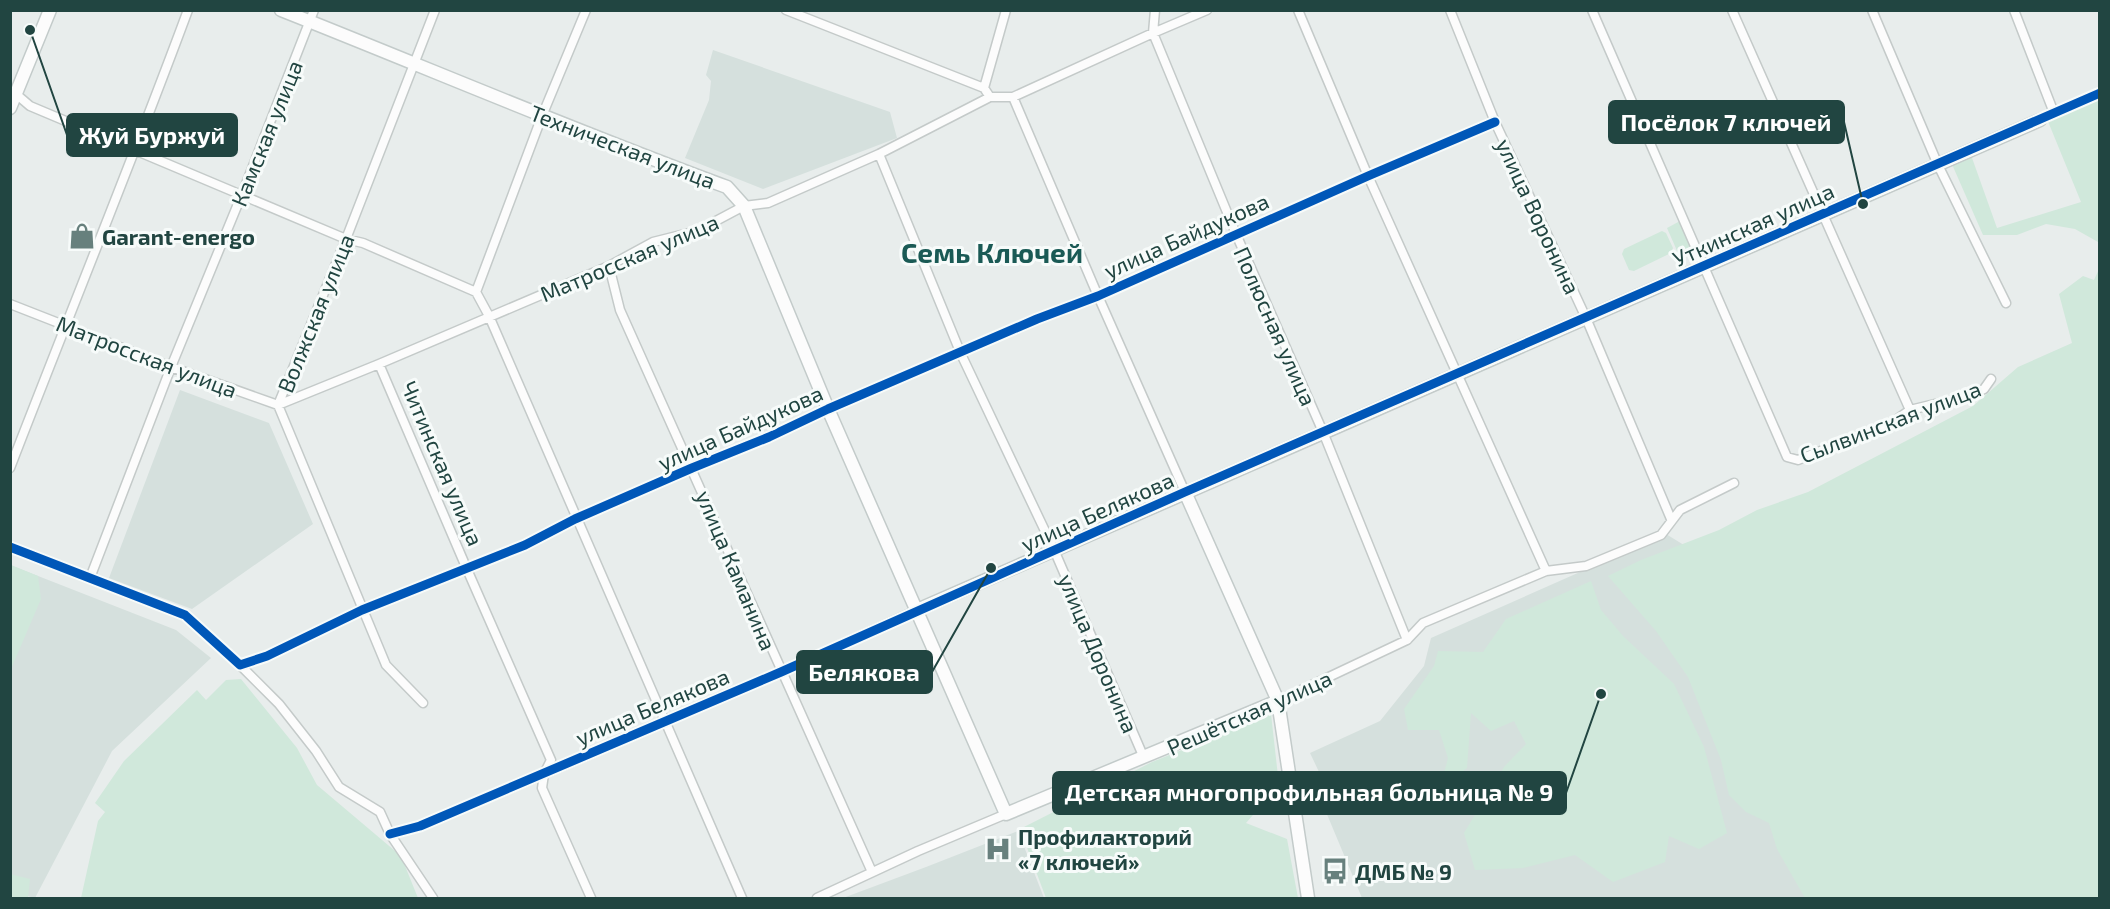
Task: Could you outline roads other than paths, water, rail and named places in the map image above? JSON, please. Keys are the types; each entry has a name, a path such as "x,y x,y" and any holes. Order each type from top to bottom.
{"street":[{"path":"10,108 50,10"},
{"path":"10,468 136,151 188,10"},
{"name":"Техническая улица","path":"281,10 312,16 414,63 542,116 728,187 744,206 828,409 1006,814"},
{"name":"Волжская улица","path":"423,703 386,665 278,405 346,239 435,10"},
{"path":"476,292 542,116 586,10"},
{"path":"786,10 984,88 990,97"},
{"path":"984,88 1006,10"},
{"name":"Полюсная улица","path":"1155,10 1153,33 1236,234 1323,432 1407,640"},
{"name":"Матросская улица","path":"10,303 171,367 278,405 609,266 653,242 697,231 744,206 768,203 879,154 990,97 1013,98 1207,10"},
{"path":"1299,10 1368,176 1546,571"},
{"name":"улица Воронина","path":"1450,10 1495,122 1586,318 1671,519"},
{"path":"1592,10 1704,266"},
{"path":"1732,10 1910,410"},
{"path":"1872,10 1938,165 2006,303"},
{"path":"2014,10 2054,113"},
{"name":"Камская улица","path":"90,578 171,367 312,16"},
{"name":"Уткинская улица","path":"1586,318 2100,93"},
{"path":"16,94 30,106 476,292 489,316 575,519 742,898"},
{"path":"1013,98 1098,296 1278,701 1308,898"},
{"name":"улица Байдукова","path":"240,665 267,656 362,610 525,545 575,519 961,354 1037,319 1098,296 1495,122"},
{"name":"улица Доронина","path":"879,154 961,354 1055,552 1144,758"},
{"name":"улица Каманина","path":"609,266 620,310 872,872"},
{"name":"Сылвинская улица","path":"1704,266 1787,457 1798,460 1893,422 1910,410 1968,396 1984,389 1991,379"},
{"name":"улица Белякова","path":"390,834 420,826 781,672 917,610 1055,552 1185,492 1586,318"},
{"name":"Читинская улица","path":"379,364 551,760 544,774 542,788 591,898"},
{"path":"1671,519 1680,510 1734,483"},
{"name":"Решётская улица","path":"817,898 1006,814 1278,701 1407,640 1423,623 1546,571 1586,566 1661,535 1671,519"},
{"path":"10,547 185,615 279,704 316,751 339,787 380,812 390,834 433,898"}],"place":[{"name":"Жуй Буржуй","path":"30,30"},
{"name":"Посёлок 7 ключей","path":"1863,204"},
{"name":"Garant-energo","path":"82,236"},
{"name":"Белякова","path":"991,568"},
{"name":"Детская многопрофильная больница № 9","path":"1601,694"},
{"name":"Профилакторий «7 ключей»","path":"998,849"},
{"name":"ДМБ № 9","path":"1335,871"}],"district":[{"name":"Семь Ключей","path":"992,252"}]}
